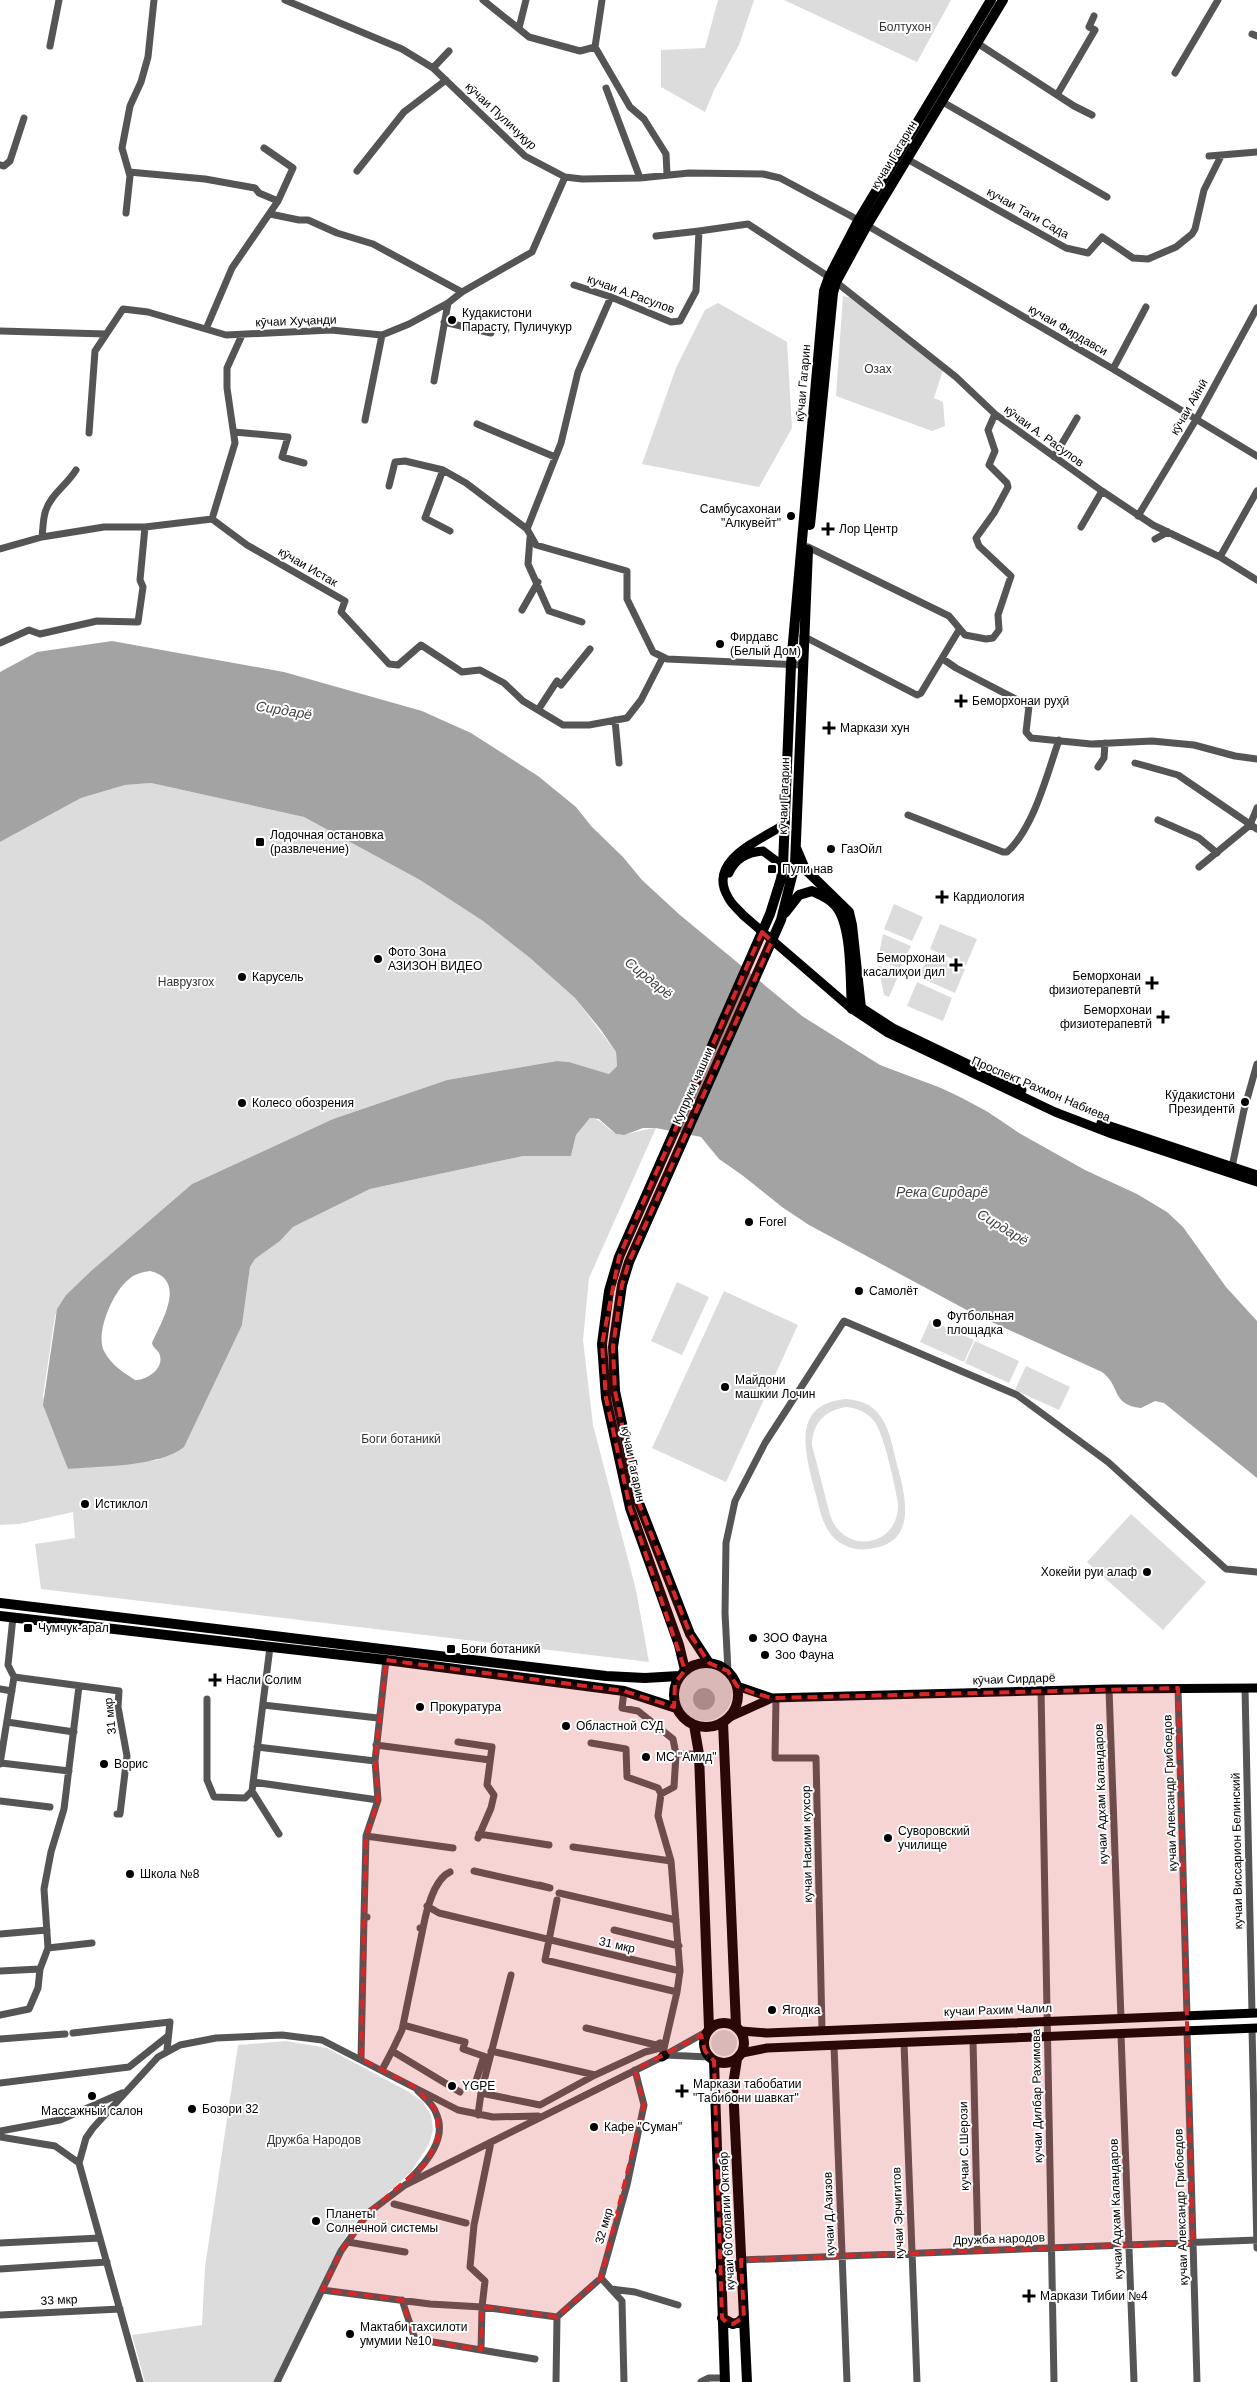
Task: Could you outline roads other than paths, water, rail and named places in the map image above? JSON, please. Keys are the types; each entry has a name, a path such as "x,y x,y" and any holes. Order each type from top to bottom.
{"highway":[{"name":"кӯчаи Гагарин","path":"682,1673 679,1645 630,1508 606,1398 602,1344 609,1291 619,1257 770,914 781,879 786,812 791,665 824,291 833,280 862,224 991,0"},
{"path":"977,43 1003,0"},
{"name":"кучаи Гагарин","path":"862,224 907,159 977,43"},
{"name":"кӯчаи Гагарин","path":"781,920 794,864 808,547 833,280"},
{"path":"795,843 805,869 849,912 852,925 855,1006"},
{"path":"781,920 799,895 812,891 826,897 836,906 843,918 855,1006"},
{"name":"Купруки чашни","path":"629,1262 781,920"},
{"name":"кӯчаи Гагарин","path":"629,1262 622,1285 613,1347 615,1391 639,1503 690,1634 709,1662"},
{"path":"0,1603 606,1676 645,1678 682,1673"},
{"path":"0,1616 386,1660 624,1691 676,1708"},
{"path":"694,1725 699,1754 708,2030 704,2045 711,2059 726,2063 740,2056 744,2042 738,2028 722,1752 726,1719 737,1702 737,1686 728,1671 719,1665 709,1662 692,1665 682,1673 673,1691 676,1708 680,1715 694,1725 709,1727 726,1719"},
{"path":"708,2030 725,2022 738,2028"},
{"name":"кучаи 60 солагии Октябр","path":"740,2056 733,2085 747,2382"},
{"name":"кучаи 60 солагии Октябр","path":"711,2059 724,2380"},
{"path":"720,2271 730,2264 741,2264"},
{"path":"722,2318 733,2324 744,2317"}],"main road":[{"path":"785,824 736,854 727,863 724,874 726,891 743,915 855,1006"},
{"path":"783,866 763,851 752,852 743,857 729,873 729,885 732,895 753,918 855,1006"},
{"name":"Проспект Рахмон Набиева","path":"855,1006 909,1036 1058,1106 1116,1129 1257,1175"},
{"name":"Проспект Рахмон Набиева","path":"855,1006 905,1042 1055,1112 1112,1134 1257,1182"},
{"path":"737,1686 774,1698"},
{"name":"кӯчаи Сирдарё","path":"774,1698 1109,1688 1257,1688"},
{"path":"726,1719 774,1698"},
{"name":"кучаи Рахим Чалил","path":"738,2028 767,2033 1254,2013"},
{"path":"740,2056 767,2048 1255,2028"}],"street":[{"path":"50,46 59,0"},
{"path":"126,213 129,172 122,148 130,106 141,82 148,57 154,0"},
{"name":"кӯчаи Пуличуқур","path":"285,0 402,49 433,68 524,156 565,176 582,179 640,178 667,174 763,174 780,178 862,224"},
{"path":"484,0 529,37 580,52 595,47"},
{"path":"518,28 526,0"},
{"path":"602,0 595,47 630,106 644,119 666,154 667,174"},
{"path":"1175,73 1218,0"},
{"path":"1057,95 1095,30 1089,27 1094,16"},
{"path":"977,43 1057,95 1092,115"},
{"path":"433,68 449,51"},
{"path":"357,171 404,112 446,80"},
{"path":"606,88 640,178"},
{"path":"941,101 1107,197"},
{"path":"0,165 4,166 10,161 24,118"},
{"path":"206,329 232,268 278,201 293,168 264,148"},
{"path":"1209,156 1257,152"},
{"name":"кучаи Таги Сада","path":"907,159 1066,248 1088,253 1102,237 1133,258 1148,259 1176,246 1192,234 1204,190 1221,156"},
{"path":"129,172 205,179 255,188 259,193 278,201"},
{"name":"кӯчаи Хуҷанди","path":"89,433 95,352 123,309 148,312 226,335 331,330 382,335 409,324 448,303 462,292 532,252 565,176"},
{"path":"270,214 308,220 337,233 373,244 462,292"},
{"path":"656,236 748,224 833,280"},
{"name":"кучаи Фирдавси","path":"862,224 1197,418 1257,456"},
{"name":"кучаи А.Расулов","path":"574,285 611,297 671,322 680,321 696,291 699,231"},
{"name":"кӯчаи А. Расулов","path":"833,280 956,377 995,414 1102,491 1138,516 1220,557 1257,580"},
{"path":"527,529 561,443 578,372 611,297"},
{"path":"434,380 448,303"},
{"path":"1113,369 1146,307"},
{"name":"кӯчаи Айнӣ","path":"1138,516 1197,418 1257,308"},
{"path":"444,322 491,333"},
{"path":"0,331 106,334"},
{"path":"0,549 42,537 104,527 145,527 212,519 235,443 227,388 227,368 242,334"},
{"path":"365,420 382,335"},
{"path":"808,547 949,616 966,635 986,639 997,635 998,615 1011,576 979,546 976,538 994,513 1008,487 1007,483 989,465 995,451 988,430 995,414"},
{"path":"1054,457 1077,418"},
{"path":"477,424 555,457"},
{"path":"234,432 288,437 282,457 304,462"},
{"path":"389,486 395,462 405,461 443,470 466,483 527,529 530,538 536,545 627,571 628,599 653,652 667,659 802,665"},
{"path":"42,537 45,512 52,499 61,491 76,470"},
{"path":"443,470 425,518 450,530"},
{"path":"1080,526 1102,491"},
{"path":"1220,557 1257,491"},
{"name":"кӯчаи Истак","path":"212,519 247,545 345,601 341,612 389,664 398,665 421,645 462,672 480,670 504,683 523,700 563,725 589,725 627,718 641,700 663,657"},
{"path":"0,642 29,630 40,634 97,621 138,622 143,587 140,580 145,527"},
{"path":"1155,540 1168,532"},
{"path":"530,538 528,564 538,582 549,611 582,622"},
{"path":"522,610 538,582"},
{"path":"803,636 913,694 921,693 960,630"},
{"path":"538,710 557,681 560,686 590,650"},
{"path":"943,659 956,668 1002,690 1029,706 1026,732 1028,736 1105,744 1152,742 1194,745 1235,756 1257,759"},
{"path":"615,720 619,763"},
{"path":"908,815 1007,852 1036,805 1059,740"},
{"path":"1098,768 1104,758 1105,744"},
{"path":"1136,763 1178,775 1257,829"},
{"path":"1199,867 1250,825 1257,808"},
{"path":"1158,820 1199,838 1217,853"},
{"path":"1232,1167 1244,1110 1257,1064"},
{"path":"728,1671 725,1613 726,1543 735,1501 765,1444 844,1320 1017,1395 1108,1462 1226,1569 1257,1572"},
{"path":"13,1617 8,1665 14,1677 5,1726 1,1763 69,1771"},
{"path":"270,1648 252,1791 278,1834"},
{"path":"361,2059 366,1917 366,1836 378,1800 375,1761 378,1718 386,1660"},
{"name":"31 мкр","path":"14,1677 119,1691 118,1707 127,1756 118,1814"},
{"path":"0,2015 29,2009 38,1988 40,1969 48,1948 44,1889 51,1852 64,1809 79,1686"},
{"name":"кучаи Адхам Каландаров","path":"1109,1688 1121,2019"},
{"name":"кучаи Александр Грибоедов","path":"1178,1688 1187,2016"},
{"name":"кучаи Виссарион Белинский","path":"1244,1688 1254,2013"},
{"path":"0,1689 12,1691"},
{"name":"кучаи Дилбар Рахимова","path":"1041,1690 1054,2382"},
{"path":"624,1691 622,1708 638,1711 673,1740 676,1754 674,1787 661,1794"},
{"name":"кучаи Насими кухсор","path":"774,1698 775,1758 816,1758 822,2030"},
{"path":"207,1700 207,1780 214,1797 245,1798 252,1791"},
{"path":"263,1704 378,1718"},
{"path":"5,1726 74,1732"},
{"path":"458,1742 492,1747 487,1785 494,1795 491,1808 478,1836 549,1845"},
{"path":"591,1743 626,1748 627,1777 658,1788 661,1794 658,1816 672,1861 680,1971 678,1992 664,2050"},
{"path":"376,1745 490,1760"},
{"path":"257,1746 375,1761"},
{"path":"676,1754 699,1754"},
{"path":"252,1782 378,1800"},
{"path":"0,1801 50,1807"},
{"path":"366,1836 453,1848"},
{"path":"573,1848 672,1861"},
{"path":"474,1871 550,1888 539,1885"},
{"path":"382,2070 403,2025 421,1928 427,1906 444,1875 450,1872"},
{"path":"559,1892 676,1920"},
{"path":"557,1900 545,1960 678,1992"},
{"name":"31 мкр","path":"427,1906 439,1913 680,1971"},
{"path":"0,1934 47,1930"},
{"path":"614,1930 679,1946"},
{"path":"48,1948 92,1943"},
{"path":"0,1971 40,1969"},
{"path":"478,2115 480,2093 488,2055 511,1975"},
{"path":"73,2033 170,2022 167,2050"},
{"path":"403,2025 465,2042 463,2049 595,2075"},
{"path":"586,2028 656,2045 664,2050"},
{"path":"1255,2028 1257,2248"},
{"path":"405,2185 635,2070 664,2050 708,2030"},
{"name":"кучаи Александр Грибоедов","path":"1188,2031 1197,2382"},
{"path":"0,2039 65,2034"},
{"name":"кучаи Адхам Каландаров","path":"1121,2034 1134,2382"},
{"path":"140,2382 79,2164 86,2138 93,2128 124,2091 167,2050 180,2045 216,2038 282,2035 322,2040 458,2110 478,2115 541,2116"},
{"path":"0,2083 129,2067 168,2036"},
{"name":"кучаи С.Шерози","path":"973,2040 978,2251"},
{"name":"кучаи Эрчигитов","path":"904,2043 917,2382"},
{"name":"кучаи Д.Азизов","path":"834,2046 847,2382"},
{"path":"480,2093 540,2105 595,2075 645,2052 664,2050 711,2059"},
{"path":"392,2051 460,2092"},
{"path":"476,2081 488,2055"},
{"name":"32 мкр","path":"601,2278 627,2184 644,2105 635,2070"},
{"path":"277,2382 341,2251 368,2214 405,2185 426,2163 438,2138 437,2114 413,2086"},
{"path":"0,2131 60,2120 124,2091"},
{"path":"0,2137 55,2146 79,2164"},
{"path":"481,2350 485,2280 470,2267 474,2225 491,2142"},
{"path":"394,2204 466,2223"},
{"path":"0,2243 100,2238"},
{"name":"Дружба народов","path":"741,2264 842,2256 1257,2240"},
{"path":"348,2242 405,2252"},
{"path":"0,2269 107,2262"},
{"path":"556,2382 558,2317 601,2278 622,2301 624,2382"},
{"path":"611,2289 635,2292 678,2305"},
{"path":"322,2290 558,2317"},
{"path":"402,2300 415,2339 535,2359"},
{"name":"33 мкр","path":"0,2315 120,2308"},
{"path":"701,2382 709,2378 724,2380"}],"water":[{"name":"Река Сирдарё","path":"112,641 284,672 422,711 471,733 538,776 576,807 592,827 623,857 642,880 680,915 802,1016 880,1065 962,1098 1085,1170 1137,1194 1167,1212 1183,1227 1226,1287 1257,1321 1257,1478 1164,1403 1155,1401 1141,1408 1125,1403 1120,1399 1108,1377 1102,1372 976,1315 809,1225 719,1159 701,1137 656,1128 643,1128 624,1135 616,1134 599,1119 590,1118 576,1135 571,1156 523,1156 370,1189 293,1227 280,1241 255,1259 250,1267 242,1325 184,1447 173,1454 145,1462 68,1469 43,1405 57,1309 66,1295 91,1271 192,1184 333,1119 447,1080 557,1061 569,1062 609,1074 617,1066 616,1052 601,1030 575,998 530,958 483,921 420,880 304,817 151,783 125,785 81,798 0,842 0,672 37,652","holes":["150,1271 161,1276 168,1283 170,1292 169,1302 152,1343 159,1353 160,1364 150,1375 135,1380 114,1364 104,1351 102,1343 104,1324 111,1303 122,1286 130,1278"]},
{"path":"704,1688 712,1691 715,1699 712,1707 704,1710 696,1707 693,1699 696,1691"}],"place":[{"name":"Кудакистони Парасту, Пуличукур","path":"452,320"},
{"name":"Самбусахонаи \"Алкувейт\"","path":"791,516"},
{"name":"Лор Центр","path":"828,529"},
{"name":"Фирдавс (Белый Дом)","path":"720,644"},
{"name":"Беморхонаи руҳӣ","path":"961,701"},
{"name":"Маркази хун","path":"829,728"},
{"name":"Лодочная остановка (развлечение)","path":"260,842"},
{"name":"ГазОйл","path":"831,849"},
{"name":"Пули нав","path":"772,869"},
{"name":"Кардиология","path":"942,897"},
{"name":"Фото Зона АЗИЗОН ВИДЕО","path":"378,959"},
{"name":"Беморхонаи касалиҳои дил","path":"956,965"},
{"name":"Карусель","path":"242,977"},
{"name":"Беморхонаи физиотерапевтӣ","path":"1152,983"},
{"name":"Беморхонаи физиотерапевтй","path":"1163,1017"},
{"name":"Кӯдакистони Президентӣ","path":"1245,1102"},
{"name":"Колесо обозрения","path":"242,1103"},
{"name":"Forel","path":"749,1222"},
{"name":"Самолёт","path":"859,1291"},
{"name":"Футбольная площадка","path":"937,1323"},
{"name":"Майдони машкии Лочин","path":"725,1387"},
{"name":"Истиклол","path":"85,1504"},
{"name":"Хокейи руи алаф","path":"1147,1572"},
{"name":"Чумчук-арал","path":"28,1628"},
{"name":"ЗОО Фауна","path":"753,1638"},
{"name":"Боғи ботаникӣ","path":"451,1649"},
{"name":"Зоо Фауна","path":"765,1655"},
{"name":"Насли Солим","path":"215,1680"},
{"name":"Прокуратура","path":"420,1707"},
{"name":"Областной СУД","path":"566,1726"},
{"name":"МС \"Амид\"","path":"646,1757"},
{"name":"Ворис","path":"104,1764"},
{"name":"Суворовский училище","path":"888,1838"},
{"name":"Школа №8","path":"130,1874"},
{"name":"Ягодка","path":"772,2010"},
{"name":"YGPE","path":"452,2086"},
{"name":"Маркази табобатии \"Табибони шавкат\"","path":"682,2091"},
{"name":"Массажный салон","path":"92,2096"},
{"name":"Бозори 32","path":"192,2109"},
{"name":"Кафе \"Суман\"","path":"594,2127"},
{"name":"Планеты Солнечной системы","path":"316,2221"},
{"name":"Маркази Тибии №4","path":"1029,2296"},
{"name":"Мактаби тахсилоти умумии №10","path":"350,2334"}],"park label":[{"name":"Болтухон","path":"905,27"},
{"name":"Озах","path":"878,369"},
{"name":"Наврузгох","path":"186,982"},
{"name":"Боги ботаникй","path":"401,1439"},
{"name":"Дружба Народов","path":"314,2140"}],"water label":[{"name":"Сирдарё","path":"284,710"},
{"name":"Сирдарё","path":"649,978"},
{"name":"Сирдарё","path":"1003,1227"}]}
